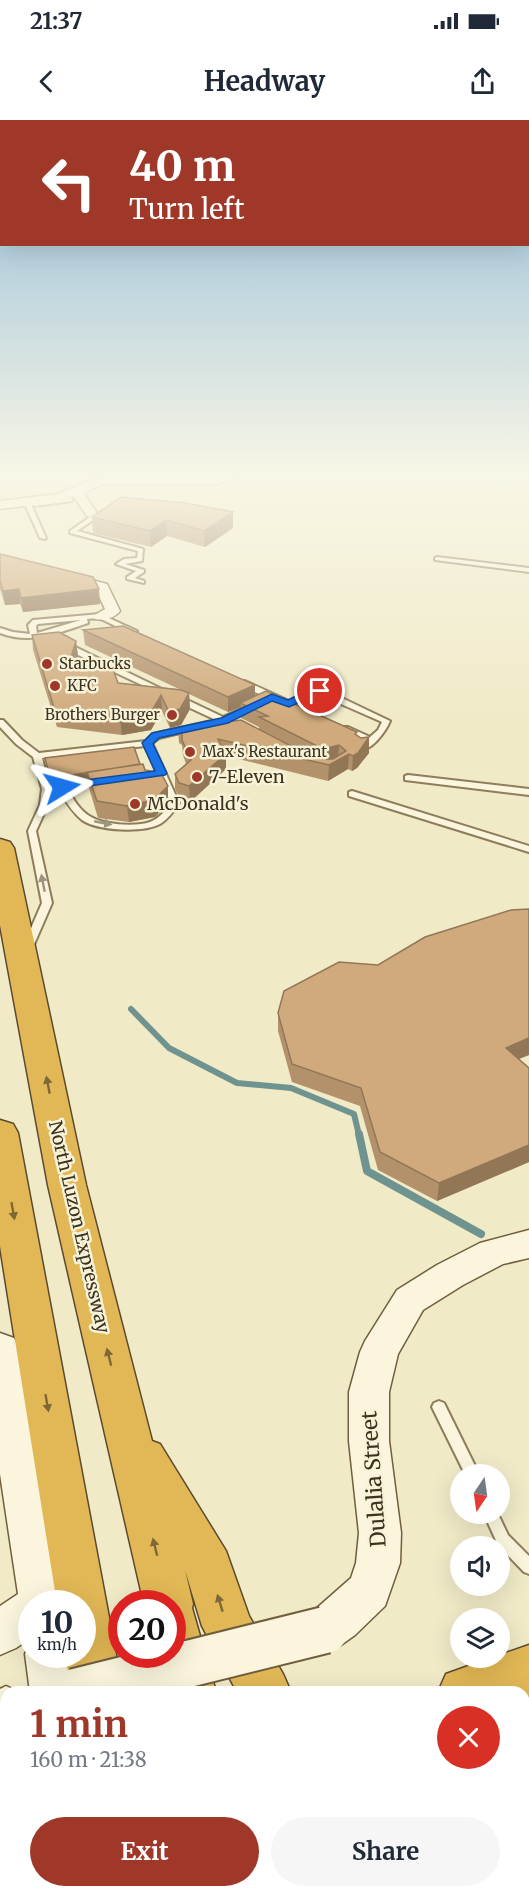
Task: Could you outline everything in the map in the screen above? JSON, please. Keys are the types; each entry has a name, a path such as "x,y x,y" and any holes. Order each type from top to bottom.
{"highway":[{"name":"North Luzon Expressway","path":"0,848 67,1185 166,1590"},
{"path":"0,1133 51,1590"},
{"path":"126,1428 208,1567 226,1626 261,1686"},
{"path":"85,1668 94,1686"},
{"path":"184,1668 189,1686"},
{"path":"482,1686 529,1670"}],"street":[{"path":"60,575 102,587 113,611 100,616"},
{"name":"Dulalia Street","path":"99,1686 325,1630 339,1620 369,1591 378,1563 380,1533 369,1441 369,1392 379,1352 410,1300 450,1275 493,1253 529,1244"},
{"path":"0,1349 50,1590"},
{"path":"0,1634 18,1624"},
{"path":"50,1668 52,1686"}],"lane":[{"path":"141,555 140,560 126,560 119,564 142,571 129,578 142,582"},
{"path":"437,559 529,570"},
{"path":"0,630 14,637 45,636 100,616"},
{"path":"34,636 32,625 36,622 100,616 143,636"},
{"path":"45,636 246,731"},
{"path":"229,677 299,709"},
{"path":"289,704 315,690 386,721 382,731 361,749"},
{"path":"0,722 19,742 37,756 70,757 117,751 148,743 156,735 224,720 272,697"},
{"path":"341,727 372,741"},
{"path":"61,785 89,820 109,825 155,823 175,803 148,743"},
{"path":"23,958 47,903 32,831 44,805 46,789 37,756"},
{"path":"150,774 161,773"},
{"path":"408,778 529,792"},
{"path":"46,789 78,782 103,780"},
{"path":"352,794 529,849"},
{"path":"439,1407 467,1464"},
{"path":"496,1524 503,1540 529,1567"}],"building":[{"path":"0,555 4,555 93,577 99,589 21,598 19,589 3,591 0,581"},
{"path":"123,626 255,685 228,697 83,630"},
{"path":"59,632 76,641 68,666 110,661 118,683 181,690 189,693 180,709 169,712 161,695 150,714 120,719 55,711 32,635"},
{"path":"266,691 357,732 355,734 361,738 369,737 358,753 353,756 349,754 329,765 218,739 226,754 189,786 179,783 175,774 191,760 182,740 182,730 178,728 241,720 316,759 333,759 346,751 339,745 323,749 259,717 268,716 240,703"},
{"path":"134,747 140,764 66,776 60,772 50,778 45,758"},
{"path":"143,764 145,770 161,773 168,786 154,800 127,806 97,801 87,772"},
{"path":"529,909 529,1038 506,1048 529,1068 529,1145 439,1183 380,1152 361,1088 292,1064 278,1013 284,991 339,962 378,965 425,937 511,910"}],"waterway":[{"path":"131,1009 169,1048 237,1083 291,1088 354,1114 359,1135"},
{"path":"359,1134 367,1171 481,1234"}],"place":[{"name":"Starbucks","path":"47,664"},
{"name":"KFC","path":"55,686"},
{"name":"Brothers Burger","path":"172,715"},
{"name":"Max's Restaurant","path":"190,752"},
{"name":"7-Eleven","path":"197,777"},
{"name":"McDonald's","path":"135,804"}],"route":[{"path":"62,787 161,773 148,743 156,735 224,720 272,697 289,704 315,690 320,691"}]}
